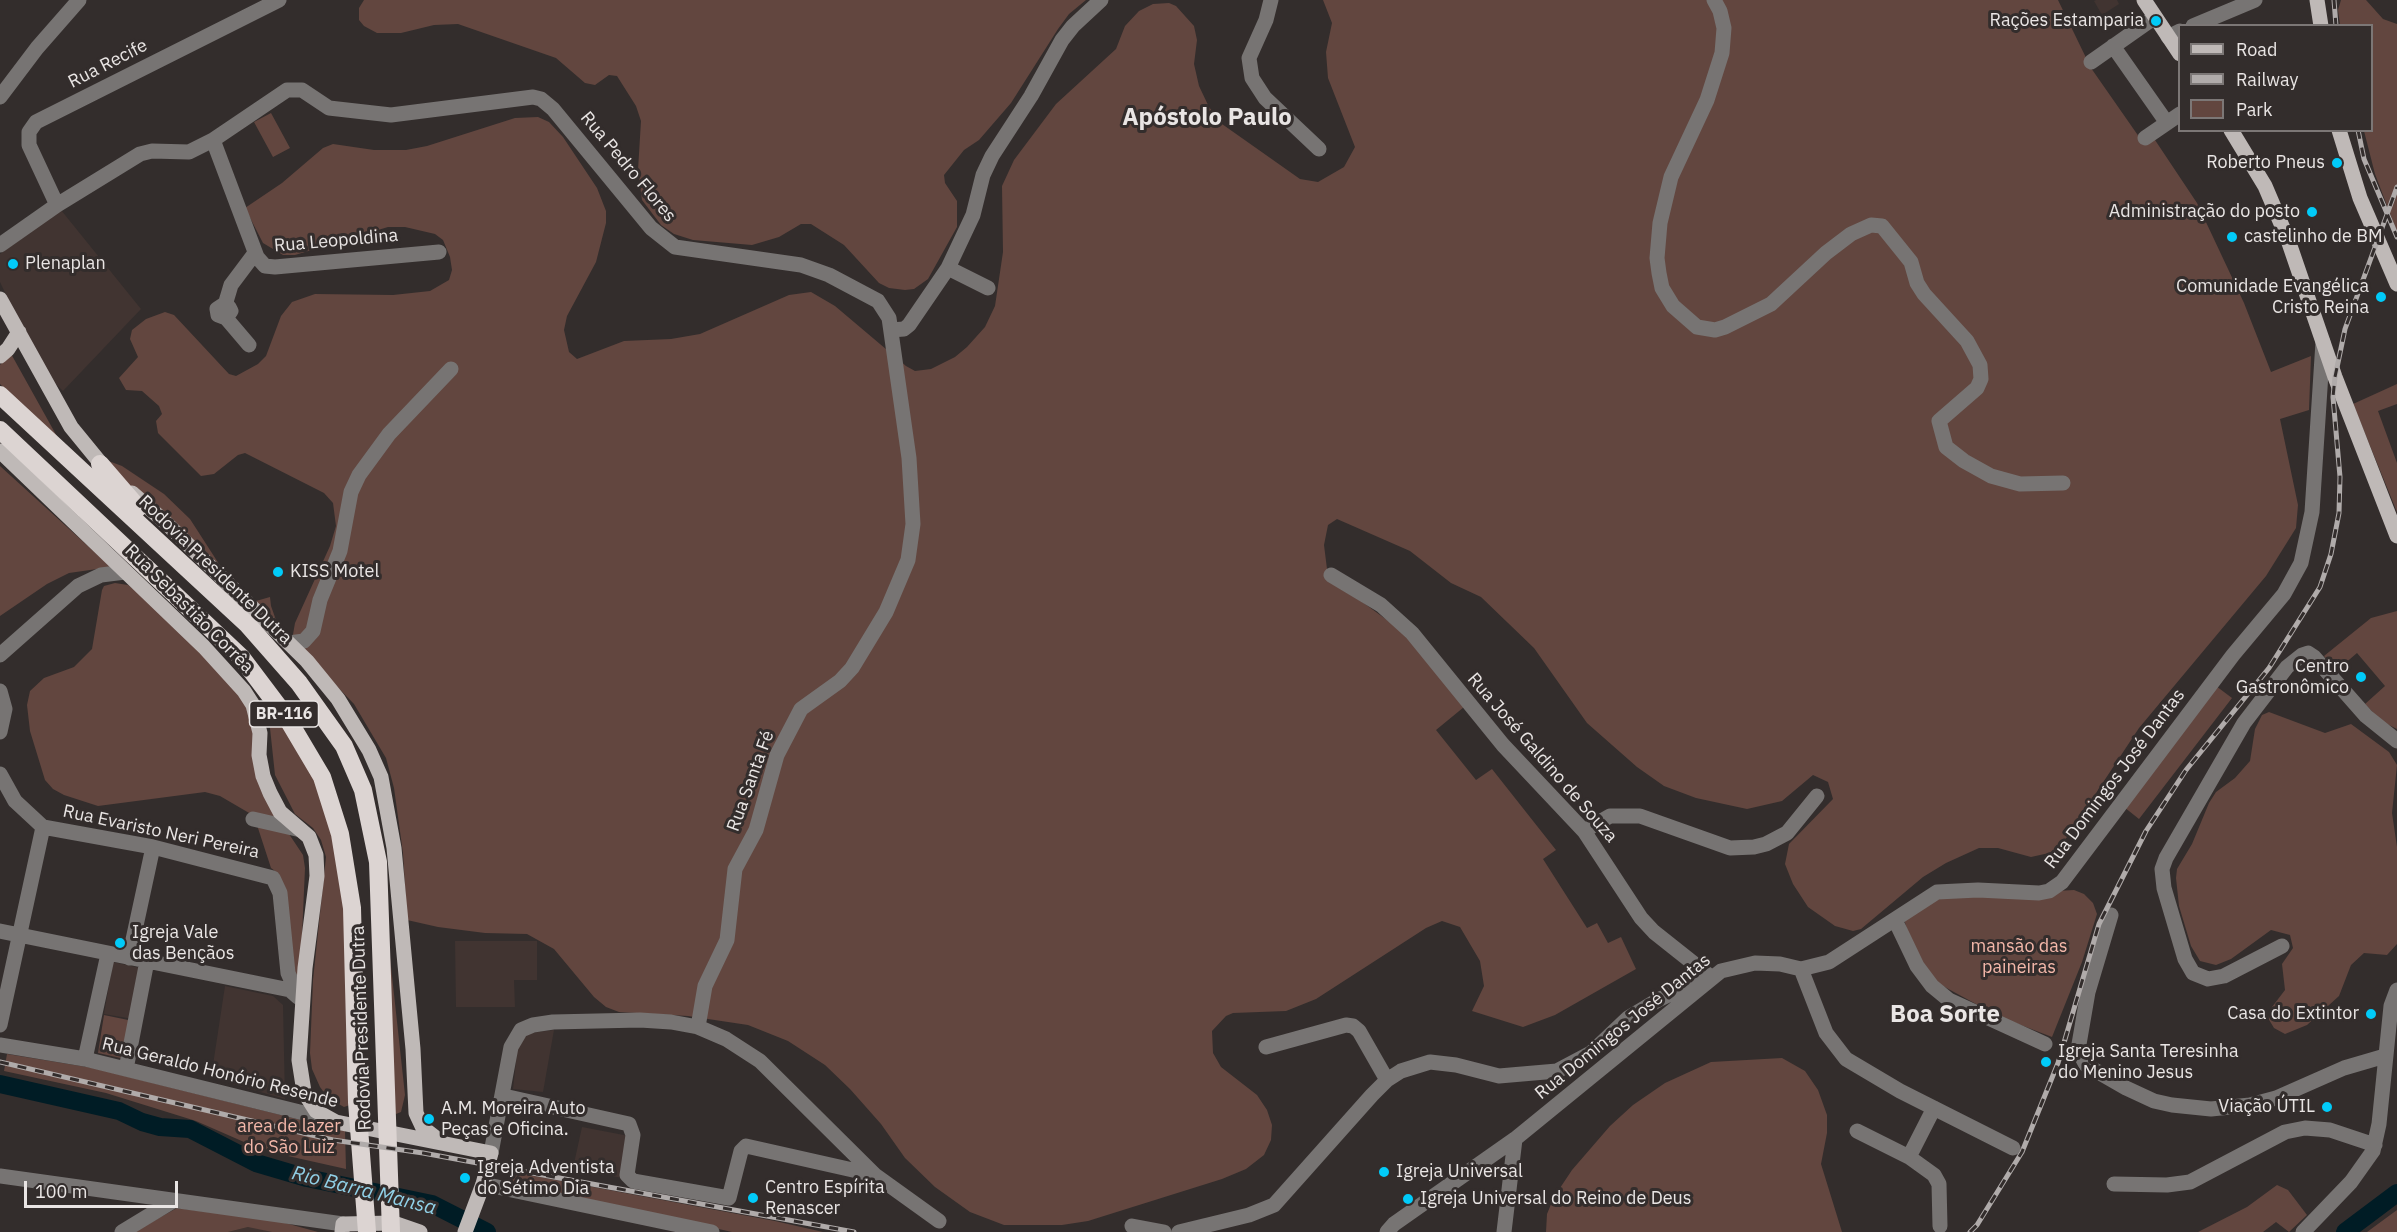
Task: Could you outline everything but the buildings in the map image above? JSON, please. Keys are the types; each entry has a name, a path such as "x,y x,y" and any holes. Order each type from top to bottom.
{"highway":[{"name":"Rodovia Presidente Dutra","path":"0,395 248,625 287,669 331,725 345,747 363,790 378,862 390,1232"},
{"name":"Rodovia Presidente Dutra","path":"0,430 241,657 287,718 322,777 340,834 352,908 357,1102 368,1232"},
{"path":"0,449 55,487 101,530 121,544"},
{"path":"100,464 123,493 152,520 197,572 228,600 248,625"}],"main road":[{"path":"2144,0 2155,17 2174,34"},
{"path":"2317,0 2321,24"},
{"path":"2232,132 2265,186 2299,266 2335,377 2397,536"},
{"path":"2340,132 2360,198 2397,284"},
{"path":"0,298 71,427 100,464 164,521 289,643 328,686 356,724 381,777 394,848 418,1118 425,1131 452,1144 491,1153 483,1184 465,1232"},
{"path":"0,356 8,349 19,332"},
{"name":"Rua Sebastião Corrêa","path":"0,449 211,654 244,690 256,713 261,765 270,793 280,812 301,830 314,846 317,863 301,1001 300,1082 312,1107 328,1119"},
{"path":"393,1131 410,1125 416,1098"},
{"name":"Rua Geraldo Honório Resende","path":"328,1119 343,1124 393,1131 452,1144"},
{"path":"343,1228 394,1223 420,1232"}],"street":[{"path":"2,97 36,48 79,0"},
{"name":"Rua Recife","path":"57,205 29,145 29,132 36,122 279,0"},
{"path":"891,330 904,330 909,325 948,268 974,215 983,175 992,156 1031,96 1062,40 1073,26 1101,0"},
{"path":"1271,0 1266,20 1249,58 1251,73 1265,98 1319,149"},
{"path":"1714,0 1720,11 1724,28 1722,53 1707,100 1671,177 1660,224 1657,258 1659,273 1662,288 1673,306 1697,327 1715,330 1731,325 1771,304 1826,253 1851,234 1871,225 1882,226 1911,262 1917,283 1924,294 1967,341 1980,365 1981,379 1977,388 1939,421 1946,447 1975,469 2006,481 2034,486 2063,483"},
{"path":"2198,24 2255,0"},
{"path":"2091,62 2155,17"},
{"path":"2113,46 2173,118 2145,138"},
{"name":"Rua Pedro Flores","path":"0,245 57,205 140,154 152,151 184,153 213,140 283,92 293,89 302,90 329,108 391,115 537,97 568,125 651,228 668,243 682,250 780,262 829,275 878,301 885,309 891,330"},
{"name":"Rua Leopoldina","path":"213,140 255,253 262,263 275,267 439,252"},
{"path":"249,345 225,311 231,285 255,253"},
{"path":"948,268 988,288"},
{"name":"Rua Santa Fé","path":"698,1027 705,986 727,940 732,878 756,830 777,755 801,710 840,681 852,668 886,612 908,560 913,524 912,492 891,330"},
{"name":"Rua Domingos José Dantas","path":"1387,1232 1515,1139 1709,980 1736,965 1755,963 1801,969 1829,962 1895,920 1926,897 1945,890 2039,893 2059,886 2233,655 2284,594 2301,563 2309,534 2323,339"},
{"path":"289,643 304,641 313,632 320,600 340,551 351,492 359,475 389,434 451,369"},
{"path":"0,656 78,586 101,575 125,572"},
{"name":"Rua José Galdino de Souza","path":"1331,575 1358,590 1398,618 1503,745 1584,831 1641,918 1709,980"},
{"path":"2282,946 2224,976 2208,979 2193,973 2185,959 2164,888 2162,869 2166,858 2244,723 2287,667 2302,655 2308,653 2314,657 2366,716 2397,741"},
{"path":"0,691 5,709 0,732"},
{"name":"Rua Evaristo Neri Pereira","path":"0,774 15,801 43,827 153,848 268,875 275,880 280,889 287,969 301,1001"},
{"path":"1584,831 1611,816 1640,816 1730,848 1754,847 1766,844 1787,833 1817,796"},
{"path":"254,819 301,830"},
{"path":"0,1025 43,827"},
{"path":"129,958 153,848"},
{"path":"2111,915 2088,992 2078,1050 2086,1065 2126,1088 2154,1101 2211,1108 2263,1102 2344,1068 2385,1056"},
{"path":"1895,920 1917,966 1932,986 1949,1000 2045,1044"},
{"path":"0,931 290,990 301,1001"},
{"path":"85,1059 108,954"},
{"path":"126,1069 147,961"},
{"path":"1801,969 1826,1033 1846,1059 1859,1069 2013,1148"},
{"path":"1179,1232 1249,1215 1274,1205 1387,1080 1401,1071 1430,1062 1456,1065 1499,1076 1557,1071 1591,1053 1628,1018 1658,1000 1681,989 1709,980"},
{"path":"2303,1232 2364,1167 2375,1145 2391,1006 2397,990"},
{"path":"491,1153 514,1039 521,1030 533,1024 640,1020 698,1027 726,1039 760,1060 875,1175 939,1221"},
{"path":"1266,1047 1346,1025 1353,1026 1359,1031 1387,1080"},
{"name":"Rua Geraldo Honório Resende","path":"0,1045 85,1059 328,1119"},
{"path":"504,1096 629,1124 633,1135 627,1175 633,1181 729,1198 741,1151 746,1146 875,1175"},
{"path":"1909,1157 1934,1108"},
{"path":"2114,1184 2167,1185 2190,1182 2285,1132 2305,1128 2330,1130 2375,1145"},
{"path":"1857,1131 1909,1157 1938,1180 1940,1226"},
{"path":"1504,1232 1515,1139"},
{"path":"846,1168 854,1154"},
{"path":"0,1176 173,1201 253,1209 343,1228"},
{"path":"483,1184 712,1232"},
{"path":"122,1232 173,1201"},
{"path":"1132,1226 1164,1232"}],"shaded area":[{"path":"2117,0 2119,4 2102,15 2094,1"},
{"path":"61,210 141,309 63,391 43,372 0,282 0,254"},
{"path":"455,941 537,941 537,980 514,980 515,1007 456,1007"},
{"path":"113,962 140,968 133,1019 104,1014"},
{"path":"225,986 273,996 283,1005 285,1099 211,1078"},
{"path":"554,1030 543,1092 513,1089 518,1043 529,1033"},
{"path":"582,1127 629,1136 622,1178 573,1168"},
{"path":"254,1227 272,1232 228,1232"}],"green space":[{"path":"364,0 1086,0 1069,14 1058,29 1011,103 979,140 964,150 944,175 945,183 957,201 957,227 928,279 914,289 905,290 889,288 879,283 844,245 811,224 801,224 779,237 752,245 693,240 674,234 661,225 642,200 638,170 641,121 636,106 617,76 609,75 595,85 585,83 556,58 458,24 434,25 401,33 377,33 364,26 359,20 359,8"},
{"path":"1323,0 2058,0 2091,68 2144,144 2153,137 2197,203 2244,303 2271,372 2311,356 2309,410 2280,419 2298,505 2296,528 2266,576 2139,728 2061,846 2049,853 2031,857 1998,848 1979,848 1946,863 1923,877 1861,929 1853,931 1835,926 1808,907 1793,884 1785,864 1789,844 1833,799 1828,782 1813,775 1782,801 1747,809 1696,798 1664,786 1637,767 1587,723 1534,648 1481,597 1451,583 1410,551 1337,519 1328,525 1324,545 1328,577 1402,631 1464,707 1436,730 1476,780 1492,769 1556,850 1543,859 1587,928 1597,923 1608,943 1621,937 1636,969 1555,1015 1523,1027 1472,1011 1484,986 1480,961 1460,927 1442,921 1426,928 1316,999 1286,1011 1233,1013 1226,1016 1212,1031 1213,1053 1221,1067 1257,1095 1267,1110 1272,1125 1271,1140 1264,1155 1246,1169 1222,1179 1088,1221 1062,1225 1004,1225 970,1212 935,1187 905,1158 881,1124 850,1089 825,1065 788,1041 748,1025 688,1016 619,1012 606,1007 594,997 554,949 527,934 485,933 438,927 407,920 403,853 394,788 386,758 354,704 292,640 295,623 330,546 336,526 333,503 324,493 245,453 238,455 214,474 201,476 158,433 156,421 162,414 159,406 142,391 126,390 119,378 138,357 130,339 132,330 146,319 165,312 174,315 229,374 236,376 258,364 266,356 281,316 292,302 315,294 393,295 430,291 449,280 452,270 450,257 443,240 435,234 405,227 388,227 295,255 283,255 263,243 245,208 282,183 323,148 333,144 374,150 406,150 427,146 515,118 538,117 549,122 563,137 597,188 606,211 606,223 596,262 567,316 564,330 569,352 577,359 624,341 671,339 700,334 789,295 811,292 835,306 906,366 915,371 931,369 955,357 967,347 985,327 995,306 1003,252 1002,186 1014,160 1056,104 1116,49 1125,26 1139,11 1153,4 1169,3 1176,6 1194,26 1197,40 1194,64 1199,86 1209,107 1222,124 1300,179 1318,182 1344,167 1355,147 1328,78 1326,52 1332,23"},
{"path":"2341,0 2366,0 2383,19 2397,24 2397,232 2375,174 2364,132 2373,132 2373,24 2340,24 2338,10"},
{"path":"271,113 290,148 273,157 254,122"},
{"path":"10,352 64,449 0,384 0,365"},
{"path":"2397,384 2397,404 2378,411 2397,463 2397,512 2353,404"},
{"path":"98,457 122,466 164,494 190,519 219,564"},
{"path":"0,466 111,567 69,573 47,584 0,616"},
{"path":"115,583 128,585 141,595 214,666 245,702 280,821 256,817 220,796 205,792 98,806 64,795 53,789 45,780 30,731 27,705 30,691 44,678 74,667 92,649 102,590 104,586"},
{"path":"270,597 271,606 277,623 256,601"},
{"path":"2397,611 2397,729 2381,721 2365,704 2385,686 2357,653 2336,671 2324,656 2371,618"},
{"path":"2216,686 2232,698 2139,819 2124,807"},
{"path":"267,700 316,781 329,818 343,883 350,1105 344,1107 328,1098 320,1087 312,1069 310,1053 313,980 326,857 321,840 313,828 295,814 275,775"},
{"path":"2269,712 2325,733 2351,724 2389,752 2397,765 2392,813 2397,847 2397,944 2387,955 2364,953 2351,965 2339,996 2307,1025 2285,1034 2274,1028 2268,1018 2272,1007 2285,990 2282,964 2293,948 2290,935 2271,930 2231,959 2216,965 2200,961 2191,946 2179,906 2176,878 2177,869 2192,844 2209,803 2216,792 2235,778 2250,761 2255,729 2262,715"},
{"path":"257,825 289,834 303,855 305,868 300,981 296,979 279,874 271,868"},
{"name":"mansão das paineiras","path":"2074,890 2084,894 2093,903 2097,914 2082,962 2052,1037 2000,1017 1941,985 1928,975 1908,933 1904,919 1931,898"},
{"path":"388,939 405,1095 401,1112 396,1114 393,1111"},
{"path":"104,1015 133,1021 125,1059 98,1053"},
{"name":"area de lazer do São Luiz","path":"7,1054 93,1068 345,1131 346,1169 279,1154 196,1121 106,1093 4,1071"},
{"path":"1782,1058 1805,1071 1818,1090 1827,1115 1827,1133 1821,1164 1842,1232 1546,1232 1547,1214 1554,1197 1572,1170 1610,1126 1633,1105 1665,1083 1711,1062"},
{"path":"518,1173 823,1232 732,1232 513,1183 511,1176"},
{"path":"2277,1185 2288,1190 2307,1215 2289,1232 2276,1222 2263,1232 2198,1232 2247,1207"},
{"path":"177,1208 278,1221 318,1232 272,1232 248,1227 228,1232 134,1232"},
{"path":"2397,1210 2397,1232 2367,1232"}],"waterway":[{"name":"Rio Barra Mansa","path":"0,1084 119,1111 142,1122 160,1127 190,1129 256,1163 307,1178 432,1204 487,1232"},
{"name":"Rio Barra Mansa","path":"2345,1232 2397,1193"}],"railway":[{"path":"2334,0 2336,24"},
{"path":"2358,132 2364,159 2397,237"},
{"path":"1970,1232 1977,1225 2022,1152 2058,1063 2099,924 2146,831 2186,770 2269,668 2320,587 2331,554 2339,513 2340,477 2333,397 2335,377 2345,329 2397,187"},
{"path":"0,1062 333,1140 423,1153 854,1232"}],"place":[{"name":"Rações Estamparia","path":"2156,21"},
{"name":"Roberto Pneus","path":"2337,163"},
{"name":"Administração do posto","path":"2312,212"},
{"name":"castelinho de BM","path":"2232,237"},
{"name":"Plenaplan","path":"13,264"},
{"name":"Comunidade Evangélica Cristo Reina","path":"2381,297"},
{"name":"KISS Motel","path":"278,572"},
{"name":"Centro Gastronômico","path":"2361,677"},
{"name":"Igreja Vale das Bençãos","path":"120,943"},
{"name":"Casa do Extintor","path":"2371,1014"},
{"name":"Igreja Santa Teresinha do Menino Jesus","path":"2046,1062"},
{"name":"Viação ÚTIL","path":"2327,1107"},
{"name":"A.M. Moreira Auto Peças e Oficina.","path":"429,1119"},
{"name":"Igreja Universal","path":"1384,1172"},
{"name":"Igreja Adventista do Sétimo Dia","path":"465,1178"},
{"name":"Centro Espírita Renascer","path":"753,1198"},
{"name":"Igreja Universal do Reino de Deus","path":"1408,1199"}],"district":[{"name":"Apóstolo Paulo","path":"1207,118"},
{"name":"Boa Sorte","path":"1945,1015"}]}
